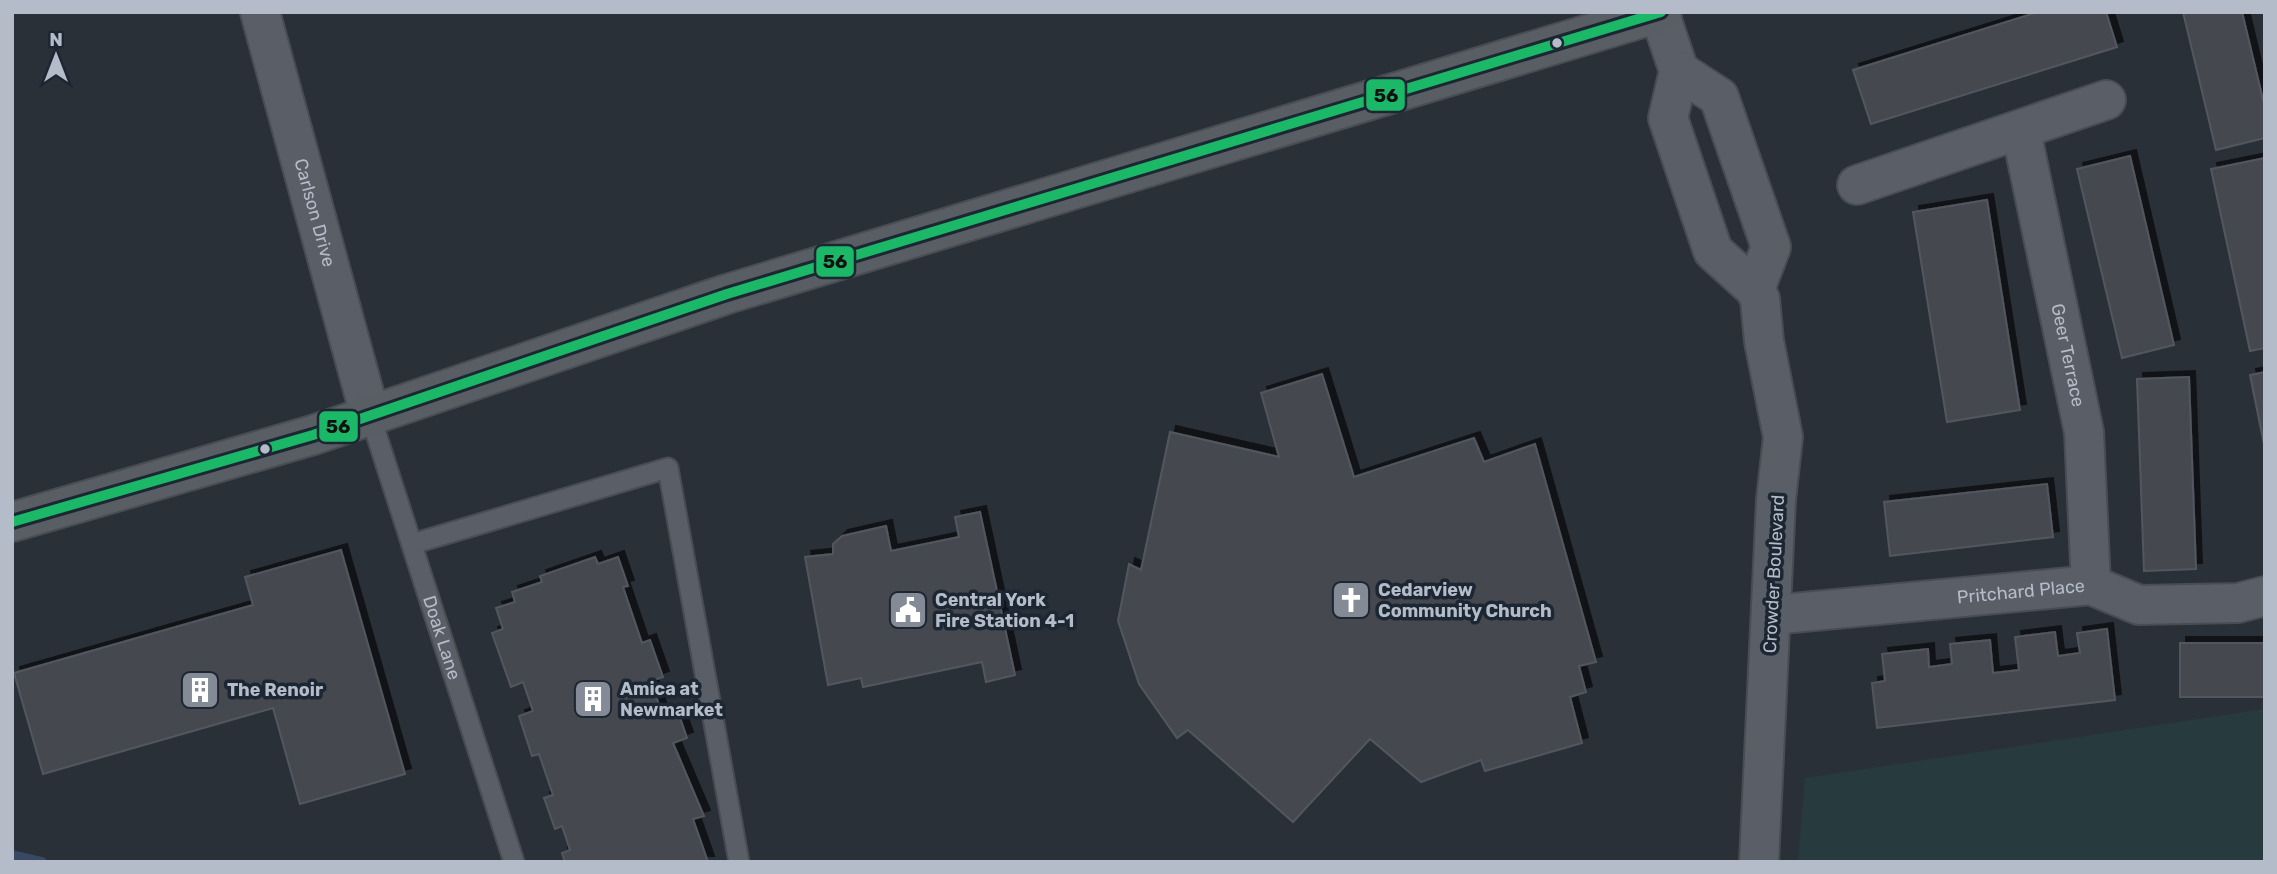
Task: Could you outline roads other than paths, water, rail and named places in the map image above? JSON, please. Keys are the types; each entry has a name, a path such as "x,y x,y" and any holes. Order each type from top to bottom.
{"main road":[{"path":"12,522 370,415 727,294 1660,12"}],"street":[{"name":"Carlson Drive","path":"260,12 370,415"},
{"path":"1660,12 1679,71 1668,118 1713,251 1755,289 1771,247 1719,97 1679,71"},
{"path":"1857,185 2106,100"},
{"name":"Geer Terrace","path":"2021,131 2084,432 2091,585"},
{"name":"Crowder Boulevard","path":"1755,289 1760,299 1764,341 1783,437 1776,500 1759,862"},
{"name":"Pritchard Place","path":"1772,615 2091,585 2140,605 2238,604 2265,596"}],"lane":[{"name":"Doak Lane","path":"370,415 514,862"},
{"path":"412,544 668,468 739,862"}],"waterway":[{"path":"12,855 42,862"}],"place":[{"name":"Cedarview Community Church","path":"1351,600"},
{"name":"Central York Fire Station 4-1","path":"908,610"},
{"name":"The Renoir","path":"200,690"},
{"name":"Amica at Newmarket","path":"593,699"}]}
